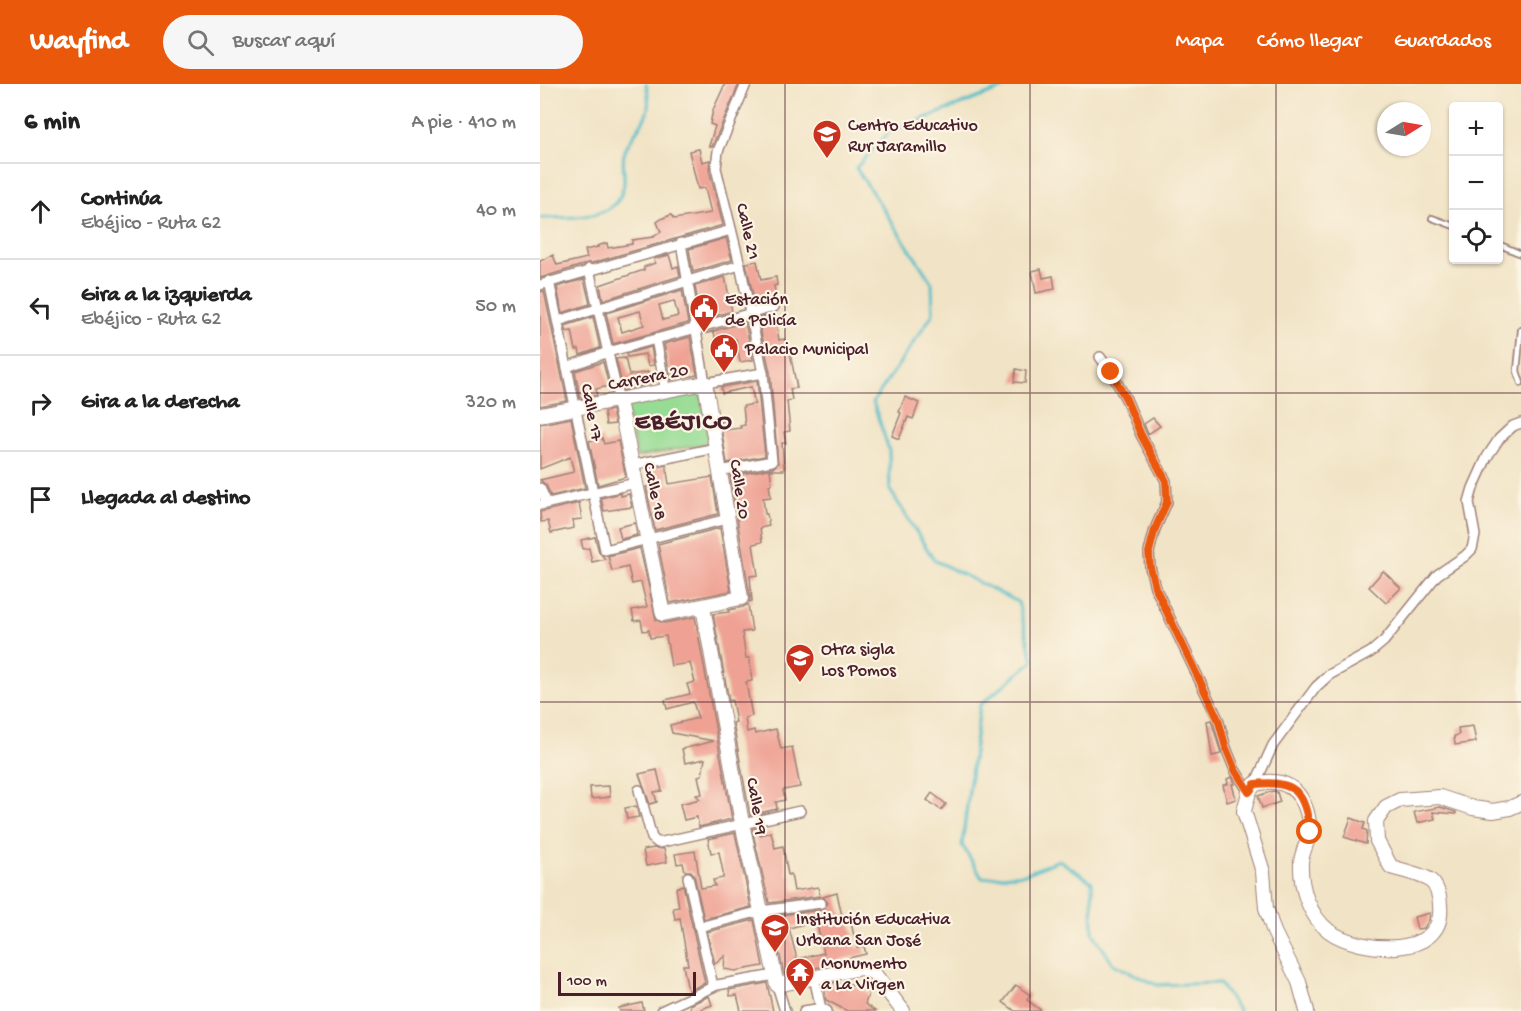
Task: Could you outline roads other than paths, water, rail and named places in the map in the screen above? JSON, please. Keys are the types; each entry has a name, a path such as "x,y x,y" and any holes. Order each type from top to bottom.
{"street":[{"name":"Calle 21","path":"720,471 772,461 763,373 716,168 718,151 746,84"},
{"path":"545,283 731,230"},
{"name":"Calle 20","path":"681,243 741,598 703,607"},
{"path":"558,321 740,265"},
{"name":"Calle 18","path":"589,269 663,614 703,607"},
{"name":"Calle 17","path":"545,283 558,321 605,550 648,539"},
{"path":"567,367 608,352 774,307"},
{"path":"656,339 666,392"},
{"path":"1100,357 1126,399 1141,435 1166,481 1167,502 1155,529 1149,552 1155,587 1218,719 1235,770 1252,788"},
{"name":"Carrera 20","path":"540,415 763,373"},
{"path":"1307,1011 1299,982 1266,908 1263,872 1244,811 1252,788 1273,745 1316,687 1329,675 1371,652 1384,641 1437,575 1472,549 1475,535 1469,502 1473,488 1487,457 1499,439 1513,426 1521,423"},
{"path":"632,465 716,448"},
{"path":"540,488 544,504 636,483"},
{"path":"648,539 727,519"},
{"name":"Calle 19","path":"703,607 742,823 776,980 785,1011"},
{"path":"1252,788 1274,782 1293,788 1300,797 1306,807 1310,832 1301,860 1306,899 1327,929 1344,940 1372,947 1411,945 1434,932 1442,916 1439,895 1430,880 1391,867 1377,841 1376,821 1386,807 1400,800 1440,797 1473,808 1493,811 1521,803"},
{"path":"639,790 652,838 658,843 800,810"},
{"path":"688,877 713,986"},
{"path":"699,927 761,911 821,903"},
{"path":"661,1011 713,986 814,977 861,968 873,972 903,1011"},
{"path":"804,1011 824,1010 814,977"}],"lane":[{"path":"1432,218 1449,224"},
{"path":"1503,246 1521,254"},
{"path":"1521,330 1517,371 1521,383"}],"waterway":[{"path":"540,218 591,215 613,205 620,196 624,183 625,151 647,114 646,84"},
{"path":"1005,84 1004,88 889,132 856,168 932,283 933,314 873,402 889,450 890,490 934,560 1018,602 1033,661 980,705 962,845 982,878 1025,874 1059,860 1092,882 1093,933 1113,964 1157,985 1219,983 1239,1011"}],"place":[{"name":"Centro Educativo Rur Jaramillo","path":"827,160"},
{"name":"Estación de Policía","path":"704,334"},
{"name":"Palacio Municipal","path":"724,374"},
{"name":"Otra sigla Los Pomos","path":"800,684"},
{"name":"Institución Educativa Urbana San José","path":"775,954"},
{"name":"Monumento a La Virgen","path":"800,998"}],"district":[{"name":"EBÉJICO","path":"684,420"}]}
